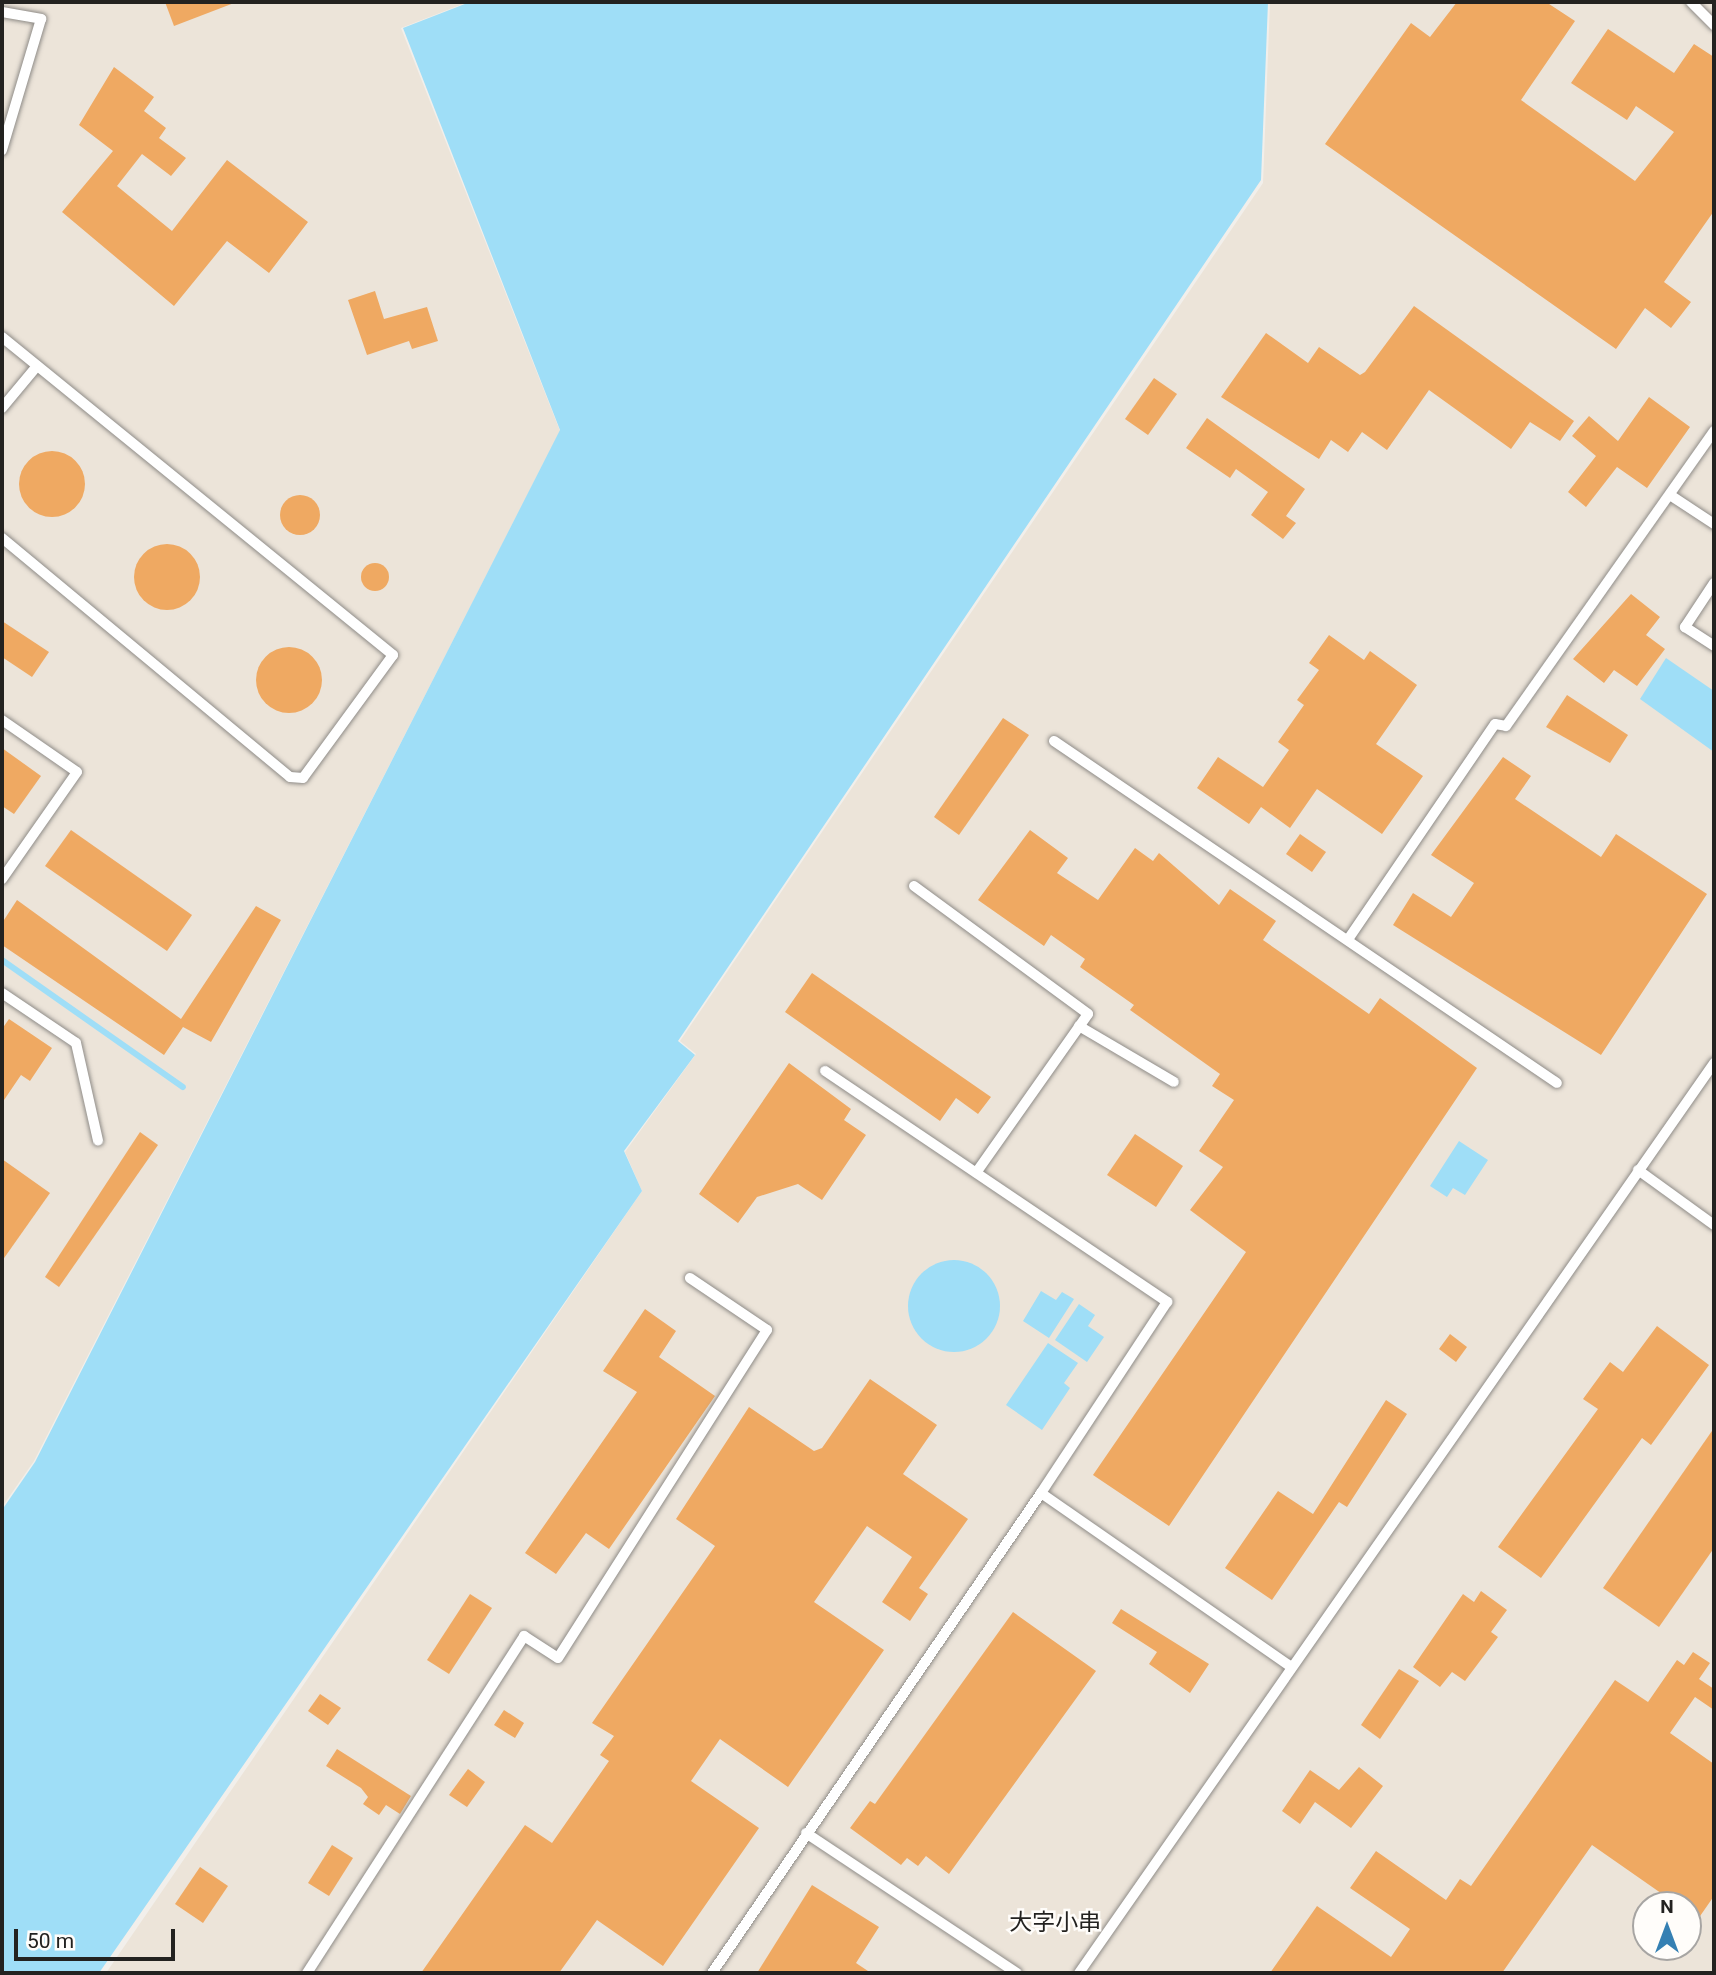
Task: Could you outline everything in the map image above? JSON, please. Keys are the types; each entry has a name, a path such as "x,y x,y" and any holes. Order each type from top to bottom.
{"lane":[{"path":"1691,2 1714,26"},
{"path":"2,12 41,19 2,150"},
{"path":"2,337 393,655 303,778 290,777 2,538"},
{"path":"2,408 37,366"},
{"path":"1349,938 1495,724 1506,726 1714,431"},
{"path":"1670,495 1714,524"},
{"path":"1714,583 1685,627 1714,646"},
{"path":"2,720 77,772 2,879"},
{"path":"1054,741 1349,938 1557,1083"},
{"path":"914,886 1088,1014 976,1173"},
{"path":"2,993 76,1043 98,1141"},
{"path":"1079,1026 1174,1082"},
{"path":"1079,1973 1714,1063"},
{"path":"712,1973 1041,1493 1167,1302 825,1071"},
{"path":"1638,1170 1714,1225"},
{"path":"307,1973 524,1636 558,1658 767,1330 691,1278"},
{"path":"1041,1493 1291,1667"},
{"path":"806,1833 1017,1973"}],"shaded area":[{"path":"2,2 468,2 401,28 560,431 34,1461 2,1507"},
{"path":"1270,2 1714,2 1714,1973 106,1973 642,1191 625,1152 696,1054 680,1041 1263,183"}],"water":[{"path":"470,2 1268,2 1261,180 678,1041 695,1055 624,1151 642,1191 99,1973 2,1973 2,1510 35,1462 560,430 403,28"},
{"path":"1666,658 1714,691 1714,752 1640,699"},
{"path":"1459,1141 1488,1160 1465,1195 1453,1188 1447,1197 1430,1186"},
{"path":"954,1260 972,1264 986,1274 996,1288 1000,1306 996,1324 986,1338 972,1348 954,1352 936,1348 922,1338 912,1324 908,1306 912,1288 922,1274 936,1264"},
{"path":"1041,1291 1056,1300 1062,1292 1074,1299 1049,1338 1023,1321"},
{"path":"1079,1304 1095,1315 1088,1326 1104,1337 1087,1362 1055,1340"},
{"path":"1048,1343 1078,1363 1064,1383 1070,1388 1042,1430 1006,1405"}],"building":[{"path":"165,2 234,2 234,3 174,26"},
{"path":"1457,2 1546,2 1575,21 1521,100 1635,181 1674,132 1636,106 1627,120 1571,83 1608,29 1674,73 1694,44 1714,57 1714,211 1664,282 1691,302 1671,328 1645,308 1616,349 1325,144 1411,23 1430,37"},
{"path":"114,67 154,97 144,111 166,128 159,138 186,158 171,176 142,154 117,186 172,231 227,160 308,222 269,273 227,241 174,306 62,212 113,151 79,125"},
{"path":"375,291 384,319 427,307 438,341 412,349 409,341 367,355 348,300"},
{"path":"1414,306 1574,421 1560,441 1530,422 1511,449 1429,390 1387,450 1362,432 1348,452 1331,440 1319,459 1221,397 1266,333 1308,363 1319,347 1360,375"},
{"path":"1154,378 1177,394 1148,435 1125,419"},
{"path":"1649,397 1690,427 1647,488 1617,467 1586,507 1568,492 1596,456 1572,436 1589,416 1618,441"},
{"path":"1207,418 1305,489 1286,516 1296,523 1283,539 1251,515 1268,492 1236,469 1230,478 1186,448"},
{"path":"52,451 65,454 75,461 82,471 85,484 82,497 75,507 65,514 52,517 39,514 29,507 22,497 19,484 22,471 29,461 39,454"},
{"path":"300,495 308,496 314,501 319,507 319,523 314,529 308,534 300,535 292,534 286,529 281,523 280,515 281,507 286,501 292,496"},
{"path":"167,544 180,547 190,554 197,564 200,577 197,590 190,600 180,607 167,610 154,607 144,600 137,590 134,577 137,564 144,554 154,547"},
{"path":"375,563 385,567 389,577 385,587 375,591 365,587 361,577 365,567"},
{"path":"1631,594 1660,617 1646,635 1665,649 1637,686 1614,670 1604,683 1573,659"},
{"path":"2,621 49,652 32,677 2,657"},
{"path":"1329,635 1364,660 1370,651 1417,685 1376,744 1423,776 1382,834 1317,789 1290,828 1261,807 1249,824 1197,788 1218,757 1263,787 1289,750 1278,742 1304,705 1297,700 1319,670 1309,663"},
{"path":"289,647 302,650 312,657 319,667 322,680 319,693 312,703 302,710 289,713 276,710 266,703 259,693 256,680 259,667 266,657 276,650"},
{"path":"1567,695 1628,735 1610,763 1546,727"},
{"path":"1003,718 1029,735 959,835 934,817"},
{"path":"2,748 41,776 14,814 2,806"},
{"path":"1503,757 1531,776 1515,799 1601,857 1616,834 1707,894 1601,1055 1393,925 1413,893 1451,917 1474,883 1431,855"},
{"path":"71,830 192,915 167,951 45,866"},
{"path":"1030,830 1068,858 1057,873 1098,900 1135,848 1153,861 1159,853 1219,905 1230,889 1276,921 1263,940 1369,1014 1380,998 1477,1068 1169,1526 1093,1475 1246,1252 1190,1210 1223,1167 1199,1151 1234,1100 1212,1086 1220,1074 1130,1010 1134,1005 1080,967 1085,959 1051,935 1044,946 978,900"},
{"path":"1300,834 1326,852 1312,872 1286,854"},
{"path":"17,900 181,1019 256,906 281,920 211,1042 183,1027 164,1055 2,945 2,923"},
{"path":"812,973 991,1097 978,1114 956,1098 940,1121 785,1012"},
{"path":"9,1019 52,1048 30,1081 21,1075 2,1103 2,1029"},
{"path":"789,1063 851,1109 844,1120 866,1135 822,1200 798,1184 757,1197 738,1223 699,1194"},
{"path":"140,1132 158,1145 59,1287 45,1277"},
{"path":"1135,1134 1183,1166 1156,1207 1107,1175"},
{"path":"2,1159 50,1193 2,1261"},
{"path":"645,1309 676,1331 659,1357 715,1396 609,1549 586,1533 556,1574 525,1553 637,1392 603,1371"},
{"path":"1657,1326 1709,1365 1651,1445 1642,1438 1541,1578 1498,1547 1598,1409 1583,1399 1610,1362 1623,1372"},
{"path":"1450,1334 1467,1347 1456,1362 1439,1349"},
{"path":"870,1379 937,1425 903,1474 968,1519 919,1588 928,1594 910,1621 882,1602 912,1557 867,1526 814,1602 884,1650 788,1787 720,1739 691,1781 759,1828 663,1966 597,1920 559,1973 421,1973 525,1825 552,1843 609,1761 600,1755 614,1736 592,1723 715,1546 676,1519 749,1407 814,1451 822,1448"},
{"path":"1386,1400 1407,1414 1347,1507 1339,1502 1272,1600 1225,1568 1278,1491 1313,1514"},
{"path":"1714,1428 1714,1548 1659,1627 1603,1588"},
{"path":"1481,1591 1507,1610 1491,1632 1498,1637 1465,1681 1452,1672 1440,1687 1413,1667 1463,1594 1474,1602"},
{"path":"470,1594 492,1608 449,1674 427,1660"},
{"path":"1121,1609 1209,1664 1190,1693 1149,1664 1157,1652 1112,1623"},
{"path":"1013,1612 1096,1671 949,1874 926,1856 918,1866 907,1858 901,1865 850,1828 870,1801 875,1804"},
{"path":"1693,1652 1710,1663 1699,1679 1714,1689 1714,1710 1695,1697 1670,1733 1714,1764 1714,1896 1702,1913 1702,1891 1658,1891 1592,1845 1502,1973 1270,1973 1317,1906 1391,1957 1410,1929 1350,1888 1376,1851 1446,1900 1460,1879 1471,1886 1615,1680 1648,1702 1677,1660 1684,1665"},
{"path":"1399,1669 1419,1681 1380,1739 1361,1725"},
{"path":"320,1694 341,1708 328,1725 308,1711"},
{"path":"504,1710 524,1723 515,1738 494,1725"},
{"path":"337,1749 411,1796 400,1814 386,1805 379,1815 363,1804 368,1797 361,1788 326,1766"},
{"path":"1359,1767 1383,1786 1351,1828 1315,1802 1300,1824 1282,1811 1310,1770 1339,1790"},
{"path":"468,1769 485,1782 467,1807 449,1795"},
{"path":"332,1845 353,1858 329,1896 308,1883"},
{"path":"200,1867 228,1886 203,1923 175,1904"},
{"path":"812,1885 879,1927 856,1963 871,1973 757,1973"}],"waterway":[{"path":"2,960 183,1087"}],"district":[{"name":"大字小串","path":"1055,1923"}]}
